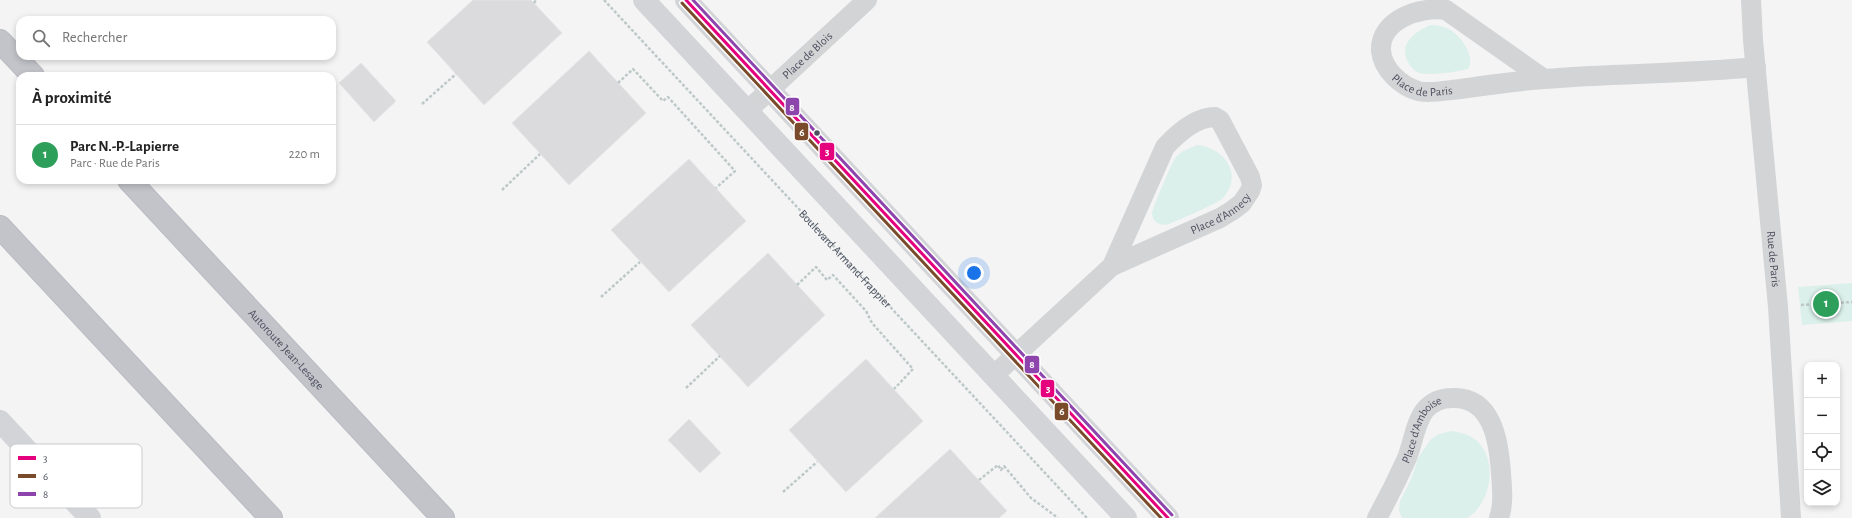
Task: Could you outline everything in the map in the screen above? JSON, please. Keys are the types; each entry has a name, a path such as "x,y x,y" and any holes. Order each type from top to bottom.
{"highway":[{"path":"0,41 16,58"},
{"path":"18,60 29,72"},
{"name":"Autoroute Jean-Lesage","path":"133,184 443,518"},
{"path":"0,227 271,518"}],"street":[{"path":"644,0 1126,518"},
{"path":"686,0 1168,518"},
{"name":"Place de Blois","path":"747,111 867,0"},
{"name":"Rue de Paris","path":"1752,0 1756,67 1778,307 1791,518"},
{"name":"Place de Paris","path":"1544,79 1446,10 1434,8 1412,13 1392,25 1385,32 1381,43 1382,55 1387,69 1401,84 1419,92 1445,91 1544,79 1756,67"},
{"name":"Place d'Annecy","path":"994,376 1112,266 1220,218 1233,210 1247,197 1252,185 1250,177 1220,120 1214,117 1201,120 1174,137 1165,147 1112,266"},
{"name":"Place d'Amboise","path":"1377,518 1405,463 1415,431 1425,410 1434,402 1445,398 1457,397 1471,401 1481,409 1496,433 1499,444 1502,494 1502,507 1499,518"},
{"path":"0,421 21,444"},
{"path":"81,508 90,518"}],"path":[{"name":"Boulevard Armand-Frappier","path":"604,0 1087,518"},
{"path":"618,83 633,69 663,101 668,97 684,114 735,170 716,188"},
{"path":"422,104 456,74"},
{"path":"502,190 540,154"},
{"path":"601,297 640,262"},
{"path":"798,285 816,268 827,280 833,275 866,311 872,324 913,369 894,389"},
{"path":"1796,306 1852,302"},
{"path":"686,388 720,356"},
{"path":"783,492 817,462"},
{"path":"979,480 998,464 1001,470 1004,466 1031,498 1058,518"}],"green space":[{"path":"1430,25 1447,28 1458,36 1469,52 1470,64 1468,69 1436,74 1424,74 1415,71 1411,67 1405,56 1407,44 1414,35"},
{"path":"1197,145 1216,151 1229,164 1231,181 1228,190 1222,199 1205,208 1169,224 1160,224 1155,221 1152,213 1167,175 1176,157 1180,153"},
{"path":"1852,283 1852,321 1802,325 1798,287"},
{"path":"1451,431 1470,436 1479,443 1485,451 1490,472 1486,494 1481,504 1475,512 1467,518 1402,518 1399,511 1400,501 1412,477 1418,458 1431,439 1439,434"}],"building":[{"path":"473,0 531,0 562,33 484,105 427,42"},
{"path":"589,51 646,113 569,185 512,123"},
{"path":"361,63 396,101 374,122 339,83"},
{"path":"689,159 746,221 669,292 611,230"},
{"path":"768,253 825,315 748,387 691,325"},
{"path":"866,359 923,421 846,492 789,430"},
{"path":"689,419 721,453 700,473 668,440"},
{"path":"950,449 1007,511 999,518 875,518"}],"transit line":[{"name":"3","path":"686,0 1168,518"},
{"name":"8","path":"693,0 1172,515"},
{"name":"6","path":"682,3 1161,518"}],"place":[{"name":"Parc N.-P.-Lapierre","path":"1826,304"}]}
